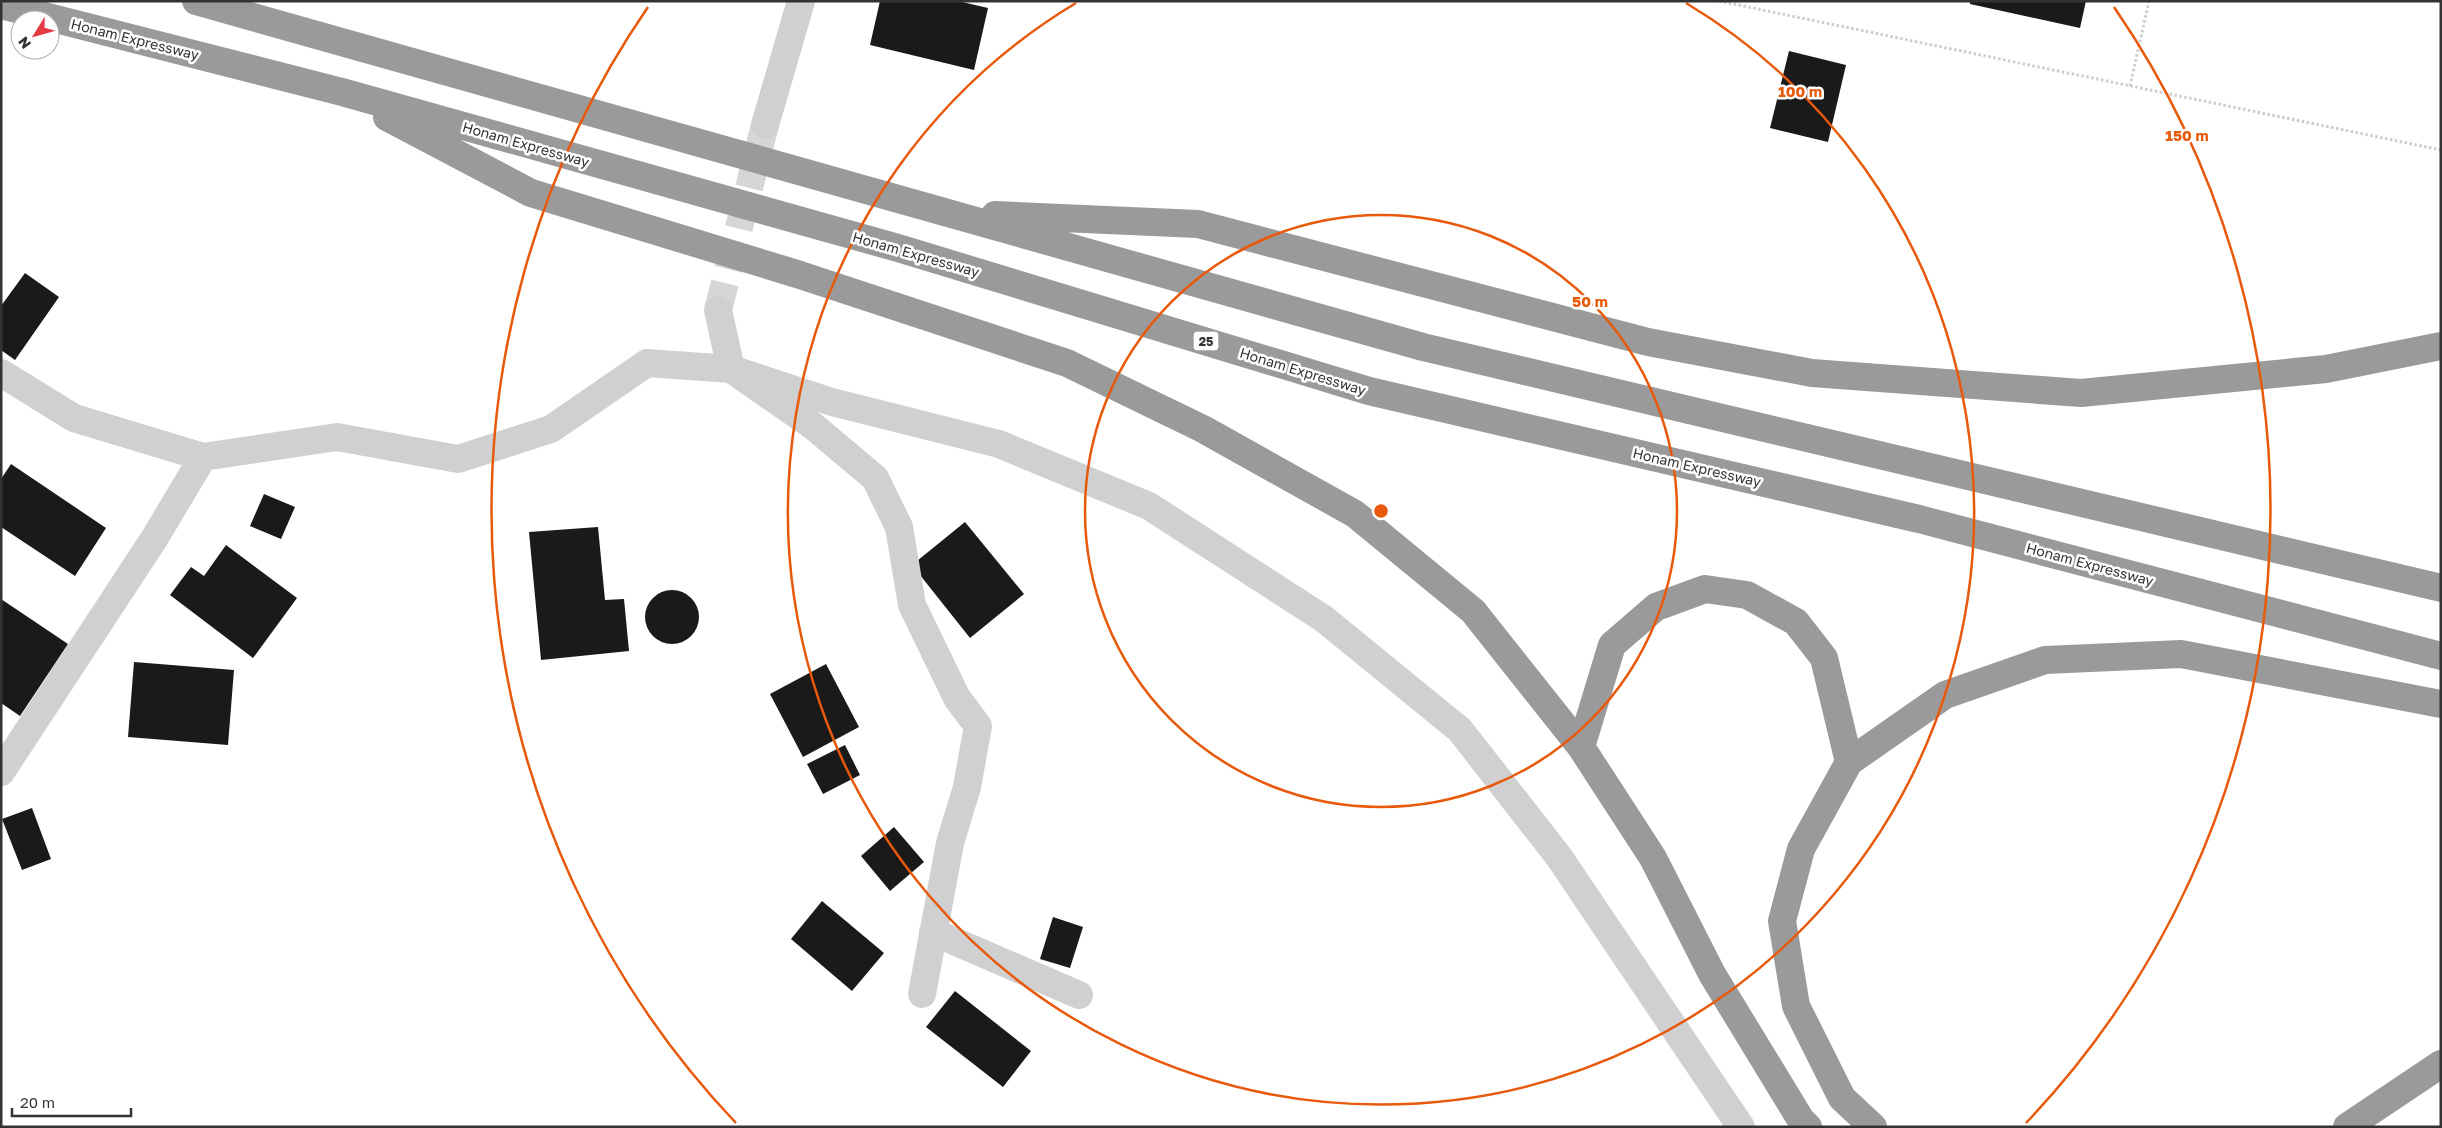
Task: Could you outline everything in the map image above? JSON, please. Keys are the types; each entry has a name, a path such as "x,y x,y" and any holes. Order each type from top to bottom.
{"highway":[{"path":"196,1 1423,347 2438,587"},
{"name":"Honam Expressway","path":"1,5 342,92 898,248 1369,390 1919,519 2429,652"},
{"path":"342,92 531,193 797,274 1067,363 1203,429 1356,514 1473,611 1581,747 1653,858 1712,974 1801,1120 1808,1127"},
{"path":"947,213 1198,224 1648,342 1812,373 2081,393 2326,369 2441,346"},
{"path":"1581,747 1612,644 1656,607 1705,590 1747,595 1796,622 1824,658 1849,762"},
{"path":"1873,1127 1842,1098 1796,1006 1782,920 1801,849 1849,762 1945,695 2045,660 2181,654 2441,704"},
{"path":"2347,1127 2441,1064"}],"street":[{"path":"765,124 801,1"},
{"path":"718,310 731,369 813,426 875,478 899,527 912,605 957,698 978,726 967,787 950,843 922,994"},
{"path":"1,373 74,418 203,457 337,437 458,459 551,429 647,363 731,369 832,402 999,444 1149,506 1324,619 1460,730 1559,857 1741,1127"},
{"path":"1,772 154,539 203,457"},
{"path":"933,932 1079,995"}],"path":[{"path":"1719,1 2441,150"},
{"path":"2130,86 2149,1"}],"building":[{"path":"880,1 958,1 988,8 974,70 870,45"},
{"path":"1970,1 2086,1 2080,28 1970,4"},
{"path":"1789,51 1846,65 1828,142 1770,128"},
{"path":"25,273 59,297 15,360 1,350 1,306"},
{"path":"11,464 106,528 75,576 1,527 1,479"},
{"path":"264,494 295,507 281,539 250,526"},
{"path":"965,522 1024,594 970,638 912,565"},
{"path":"598,527 605,600 624,599 629,651 541,660 529,532"},
{"path":"226,545 297,598 253,658 170,595 191,567 204,576"},
{"path":"672,590 682,592 691,598 697,607 699,617 697,627 691,636 682,642 672,644 662,642 653,636 647,627 645,617 647,607 653,598 662,592"},
{"path":"1,599 68,644 20,716 1,703"},
{"path":"134,662 234,670 228,745 128,737"},
{"path":"826,664 859,727 803,757 770,694"},
{"path":"845,745 860,775 823,794 807,764"},
{"path":"32,808 51,859 22,870 2,819"},
{"path":"894,827 924,862 890,891 861,856"},
{"path":"822,901 884,953 852,991 791,939"},
{"path":"1053,917 1083,927 1070,968 1040,959"},
{"path":"955,991 1031,1051 1003,1087 926,1027"}],"tunnel":[{"path":"718,310 765,125"}]}
